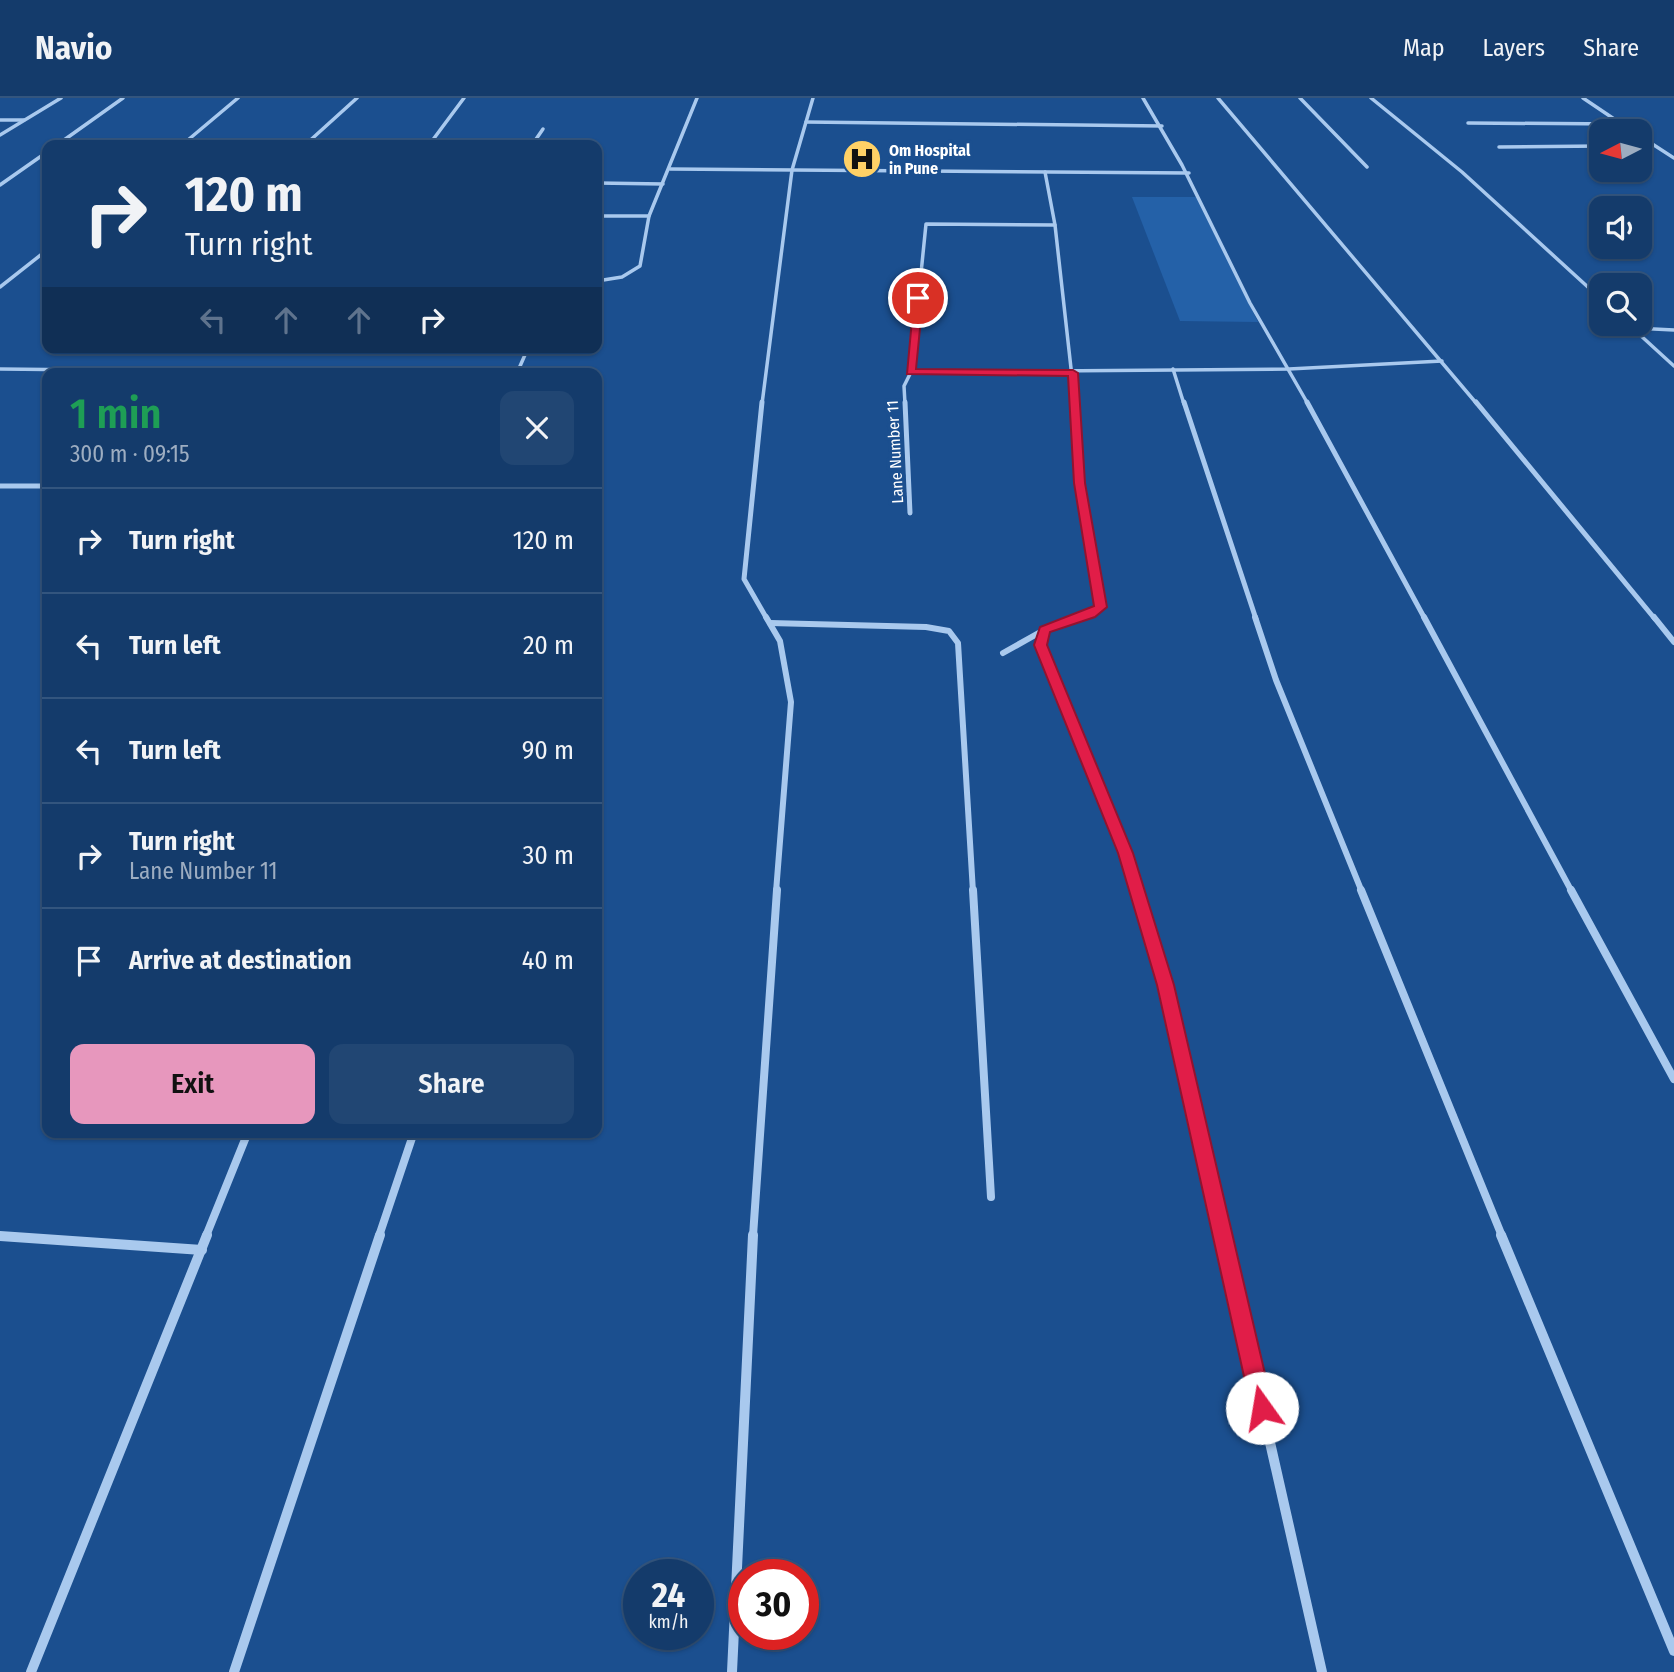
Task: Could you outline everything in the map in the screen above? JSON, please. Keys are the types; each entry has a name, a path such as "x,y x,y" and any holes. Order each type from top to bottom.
{"street":[{"path":"0,135 61,98"},
{"path":"64,140 124,98"},
{"path":"188,140 238,98"},
{"path":"311,140 357,98"},
{"path":"433,140 464,98"},
{"path":"602,280 622,277 640,266 649,216 697,98"},
{"path":"732,1672 758,1130 791,702 780,641 744,579 766,361 792,170 813,98"},
{"path":"1143,98 1189,173 1264,331 1289,369 1674,1079"},
{"path":"1218,98 1674,642"},
{"path":"1300,98 1367,167"},
{"path":"1371,98 1462,172 1589,288"},
{"path":"1583,98 1613,119"},
{"path":"0,120 25,120"},
{"path":"806,122 1162,126"},
{"path":"1468,122 1589,124"},
{"path":"535,140 543,129"},
{"path":"1654,145 1674,158"},
{"path":"1499,147 1589,146"},
{"path":"0,185 42,156"},
{"path":"670,169 1189,173"},
{"path":"1003,653 1044,630 1090,615 1101,607 1079,483 1073,373 1055,225 1045,172"},
{"path":"602,183 663,184"},
{"path":"602,216 649,216"},
{"name":"Lane Number 11","path":"910,513 904,386 911,372 926,224 1055,225"},
{"path":"0,287 42,254"},
{"path":"1652,329 1674,330"},
{"path":"1642,336 1674,366"},
{"path":"911,372 1073,373 1172,369 1289,369 1441,361"},
{"path":"0,369 42,369"},
{"path":"1172,369 1276,680 1554,1364 1674,1651"},
{"path":"0,486 42,486"},
{"path":"770,623 926,628 949,631 958,643 991,1197"},
{"path":"1044,630 1040,645 1126,853 1166,985 1322,1672"},
{"path":"31,1672 246,1138"},
{"path":"234,1672 412,1138"},
{"path":"0,1236 202,1250"}],"shaded area":[{"path":"1132,197 1196,197 1258,322 1180,321"}],"place":[{"name":"Om Hospital in Pune","path":"862,159"}],"route":[{"path":"918,298 911,372 1073,373 1079,483 1101,607 1090,615 1044,630 1040,645 1126,853 1166,985 1262,1408"}]}
